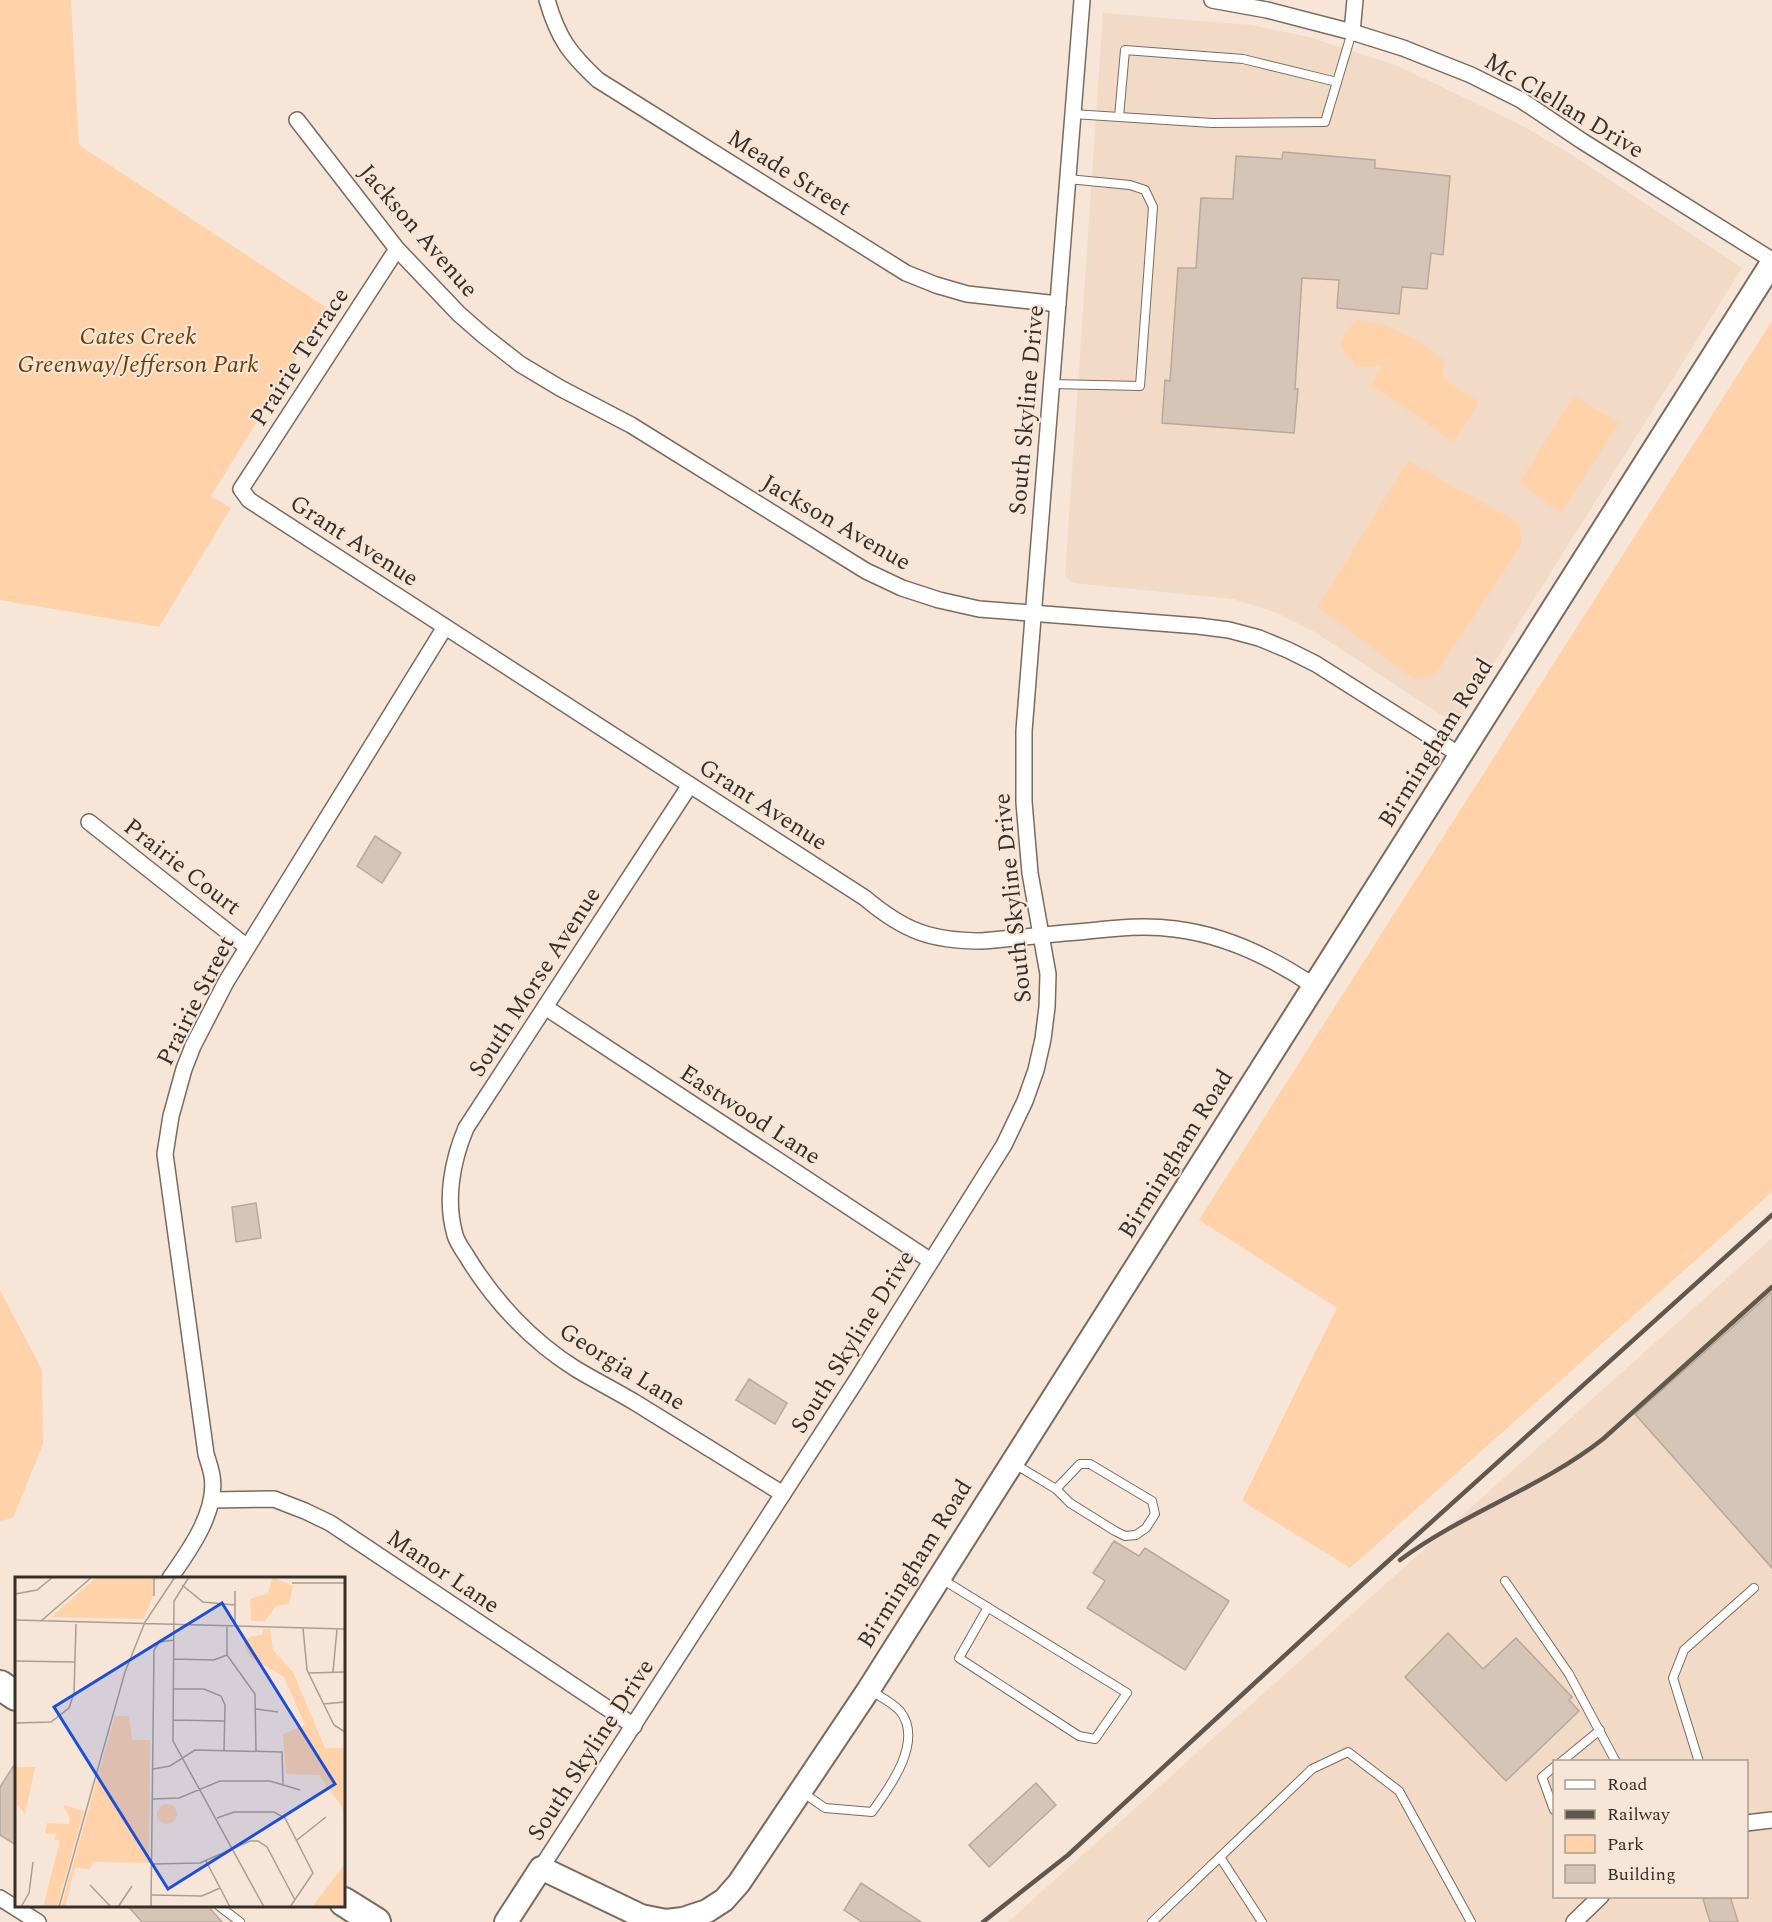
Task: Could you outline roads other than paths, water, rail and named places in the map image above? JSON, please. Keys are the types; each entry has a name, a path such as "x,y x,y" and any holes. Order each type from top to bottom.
{"highway":[{"path":"345,1903 376,1922"}],"street":[{"name":"Meade Street","path":"547,0 554,25 564,43 577,61 598,80 906,273 967,294 1058,304"},
{"name":"South Skyline Drive","path":"541,1868 856,1381 1004,1145 1032,1081 1043,1039 1048,974 1030,873 1024,802 1024,731 1082,0"},
{"name":"Mc Clellan Drive","path":"1212,0 1267,10 1352,32 1402,48 1472,75 1521,100 1772,262"},
{"path":"1352,32 1355,0"},
{"name":"Jackson Avenue","path":"297,120 397,249 459,314 483,335 520,364 560,388 631,424 866,571 902,588 939,600 979,609 1198,626 1229,630 1259,639 1316,664 1460,754"},
{"name":"Prairie Terrace","path":"241,489 397,249"},
{"name":"Birmingham Road","path":"541,1868 641,1916 666,1921 683,1919 706,1911 724,1900 739,1883 868,1689 1772,262"},
{"name":"Grant Avenue","path":"241,489 249,500 865,898 884,915 907,928 931,937 956,941 982,941 1140,926 1175,929 1204,934 1243,946 1289,969 1314,986"},
{"name":"Prairie Street","path":"171,1577 193,1544 212,1500 213,1478 206,1454 165,1154 171,1116 184,1069 193,1046 226,982 445,627"},
{"name":"South Morse Avenue","path":"452,1216 450,1196 453,1168 466,1128 690,786"},
{"name":"Prairie Court","path":"89,822 247,947"},
{"name":"Eastwood Lane","path":"545,1008 931,1261"},
{"name":"Georgia Lane","path":"452,1216 456,1237 474,1268 495,1297 547,1348 576,1369 618,1392 783,1494"},
{"name":"Manor Lane","path":"212,1500 274,1500 330,1523 634,1725"},
{"path":"1748,1823 1772,1820"},
{"path":"506,1922 541,1868"},
{"path":"0,1898 38,1922"},
{"path":"1574,1922 1599,1898"}],"lane":[{"path":"1073,114 1212,123 1325,122 1352,32"},
{"path":"1119,117 1125,51 1243,59 1337,82"},
{"path":"1052,384 1140,386 1153,207 1144,190 1130,185 1068,178"},
{"path":"1012,1462 1056,1489 1070,1503 1125,1536 1136,1535 1146,1528 1155,1514 1152,1501 1090,1464 1080,1464 1056,1489"},
{"path":"939,1577 988,1607 1127,1693 1095,1739 1079,1736 959,1658 988,1607"},
{"path":"1505,1581 1569,1674 1615,1760"},
{"path":"1699,1760 1674,1678 1684,1650 1754,1588"},
{"path":"801,1792 825,1808 872,1812 887,1791 906,1753 909,1729 900,1711 868,1689"},
{"path":"1562,1760 1600,1730"},
{"path":"1152,1922 1311,1769 1348,1752 1399,1791 1472,1922"},
{"path":"1553,1768 1542,1777 1553,1807"},
{"path":"1220,1857 1262,1922"},
{"path":"221,1907 240,1922"}],"railway":[{"path":"983,1922 1068,1855 1346,1599 1772,1215"},
{"path":"1400,1560 1450,1528 1554,1472 1603,1439 1772,1287"}],"park label":[{"name":"Cates Creek Greenway/Jefferson Park","path":"138,351"}]}
